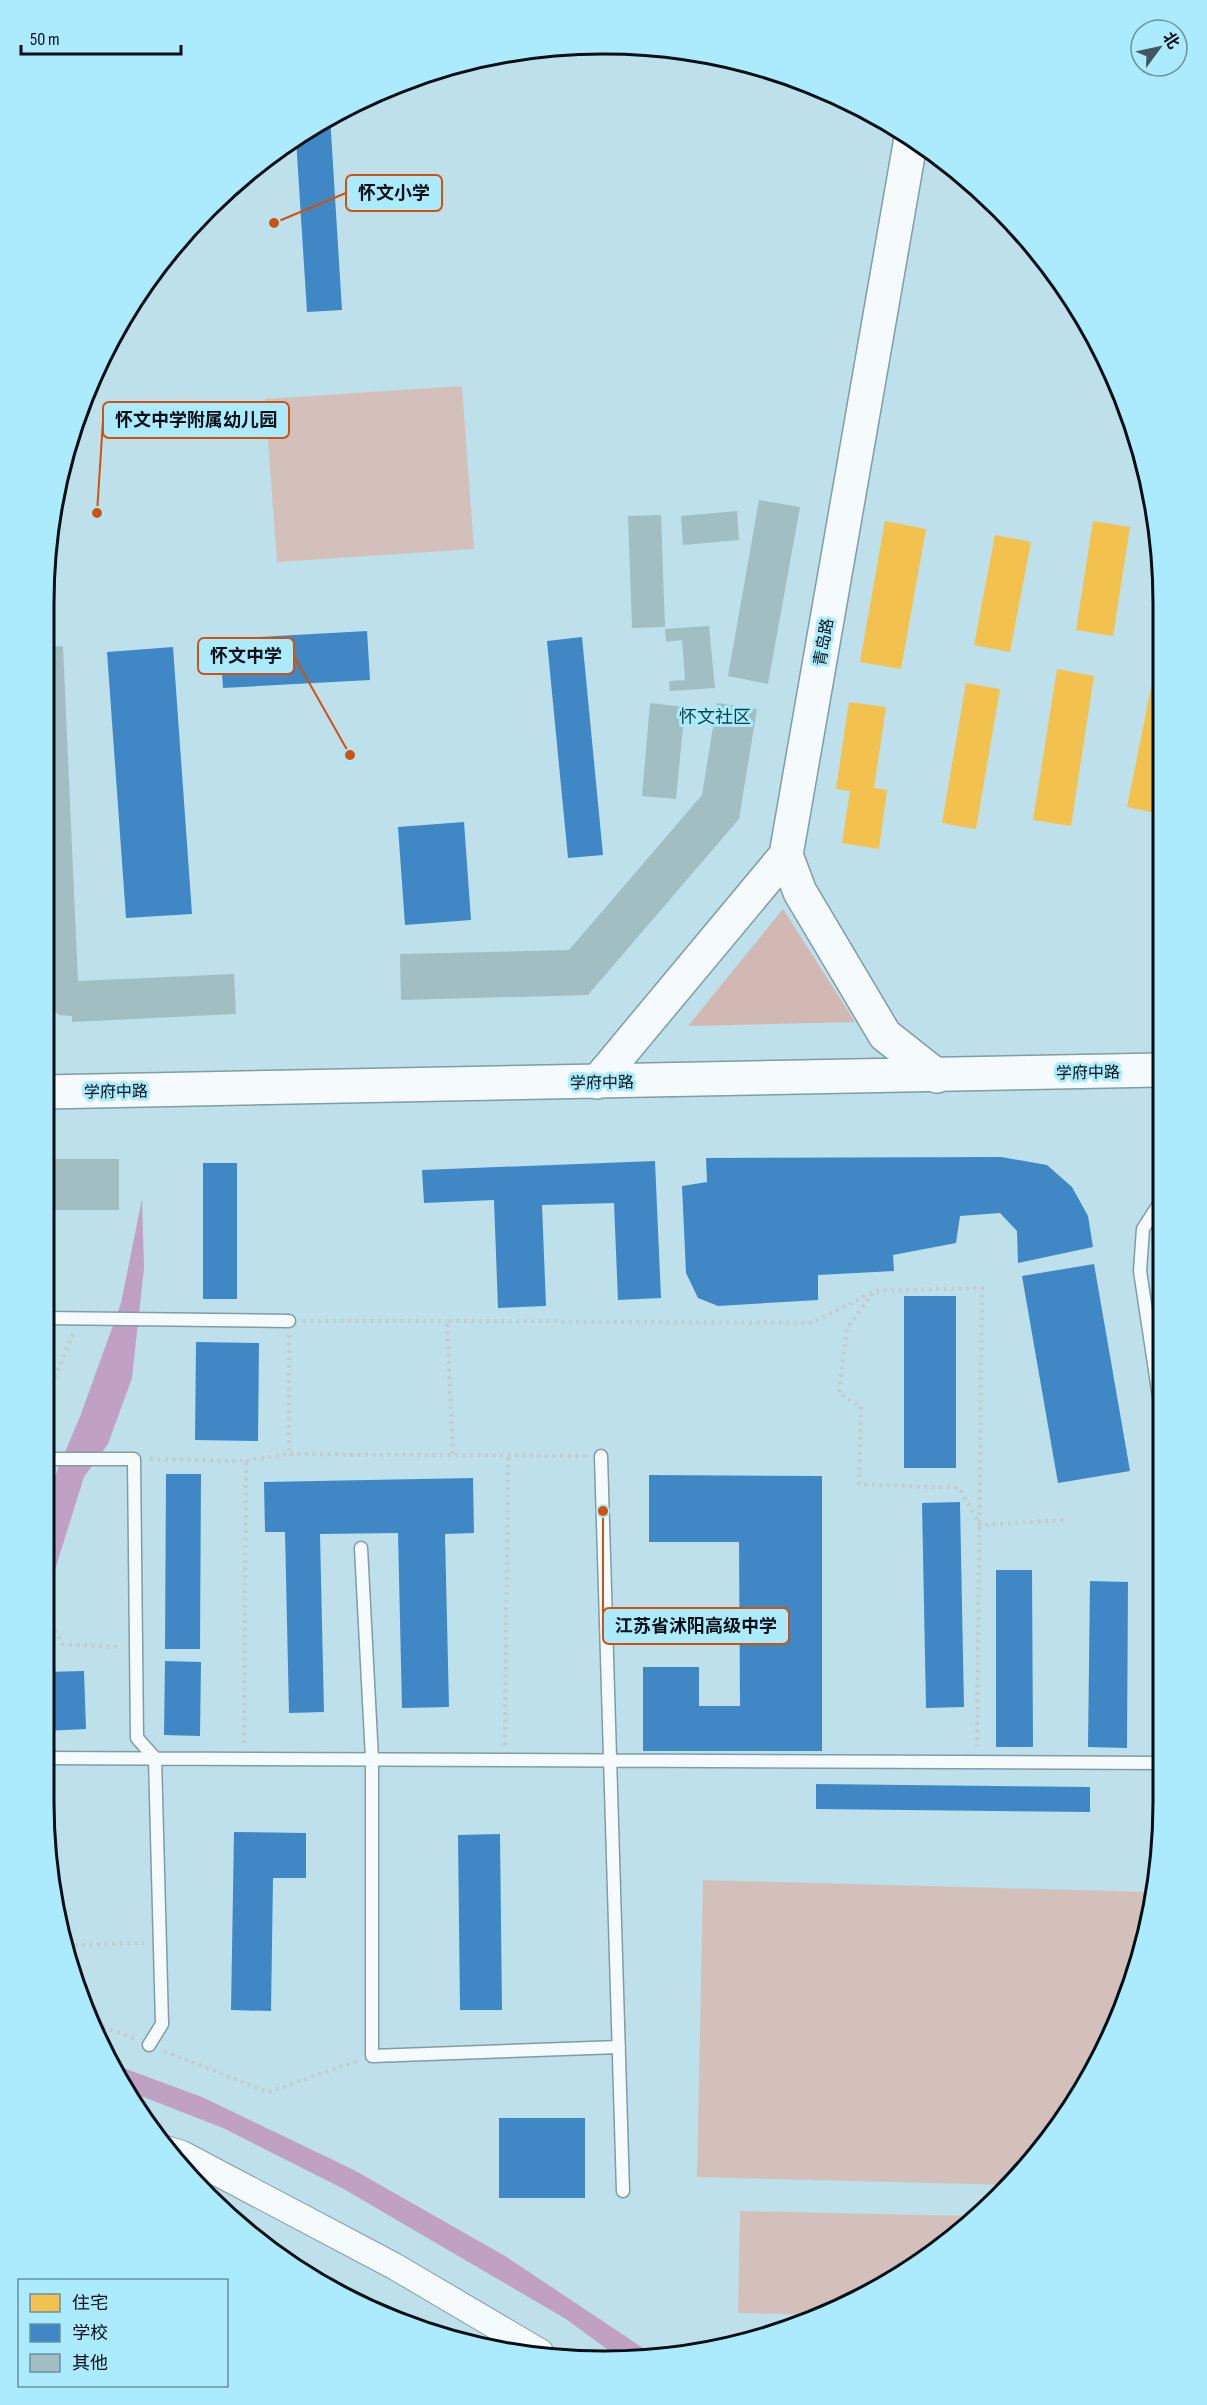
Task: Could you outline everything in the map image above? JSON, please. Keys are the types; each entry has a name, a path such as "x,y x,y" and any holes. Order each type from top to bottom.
{"street":[{"name":"青岛路","path":"597,1082 786,855 909,147"},
{"path":"786,855 800,892 885,1035 937,1076"},
{"name":"学府中路","path":"54,1092 1153,1070"},
{"path":"182,2154 394,2266 529,2345"}],"lane":[{"path":"1153,1213 1143,1229 1140,1271 1153,1349"},
{"path":"54,1318 289,1321"},
{"path":"601,1456 623,2191"},
{"path":"54,1459 134,1459 136,1738 155,1758 162,2024 149,2045"},
{"path":"361,1548 372,1759 372,2056 619,2047"},
{"path":"54,1758 1153,1763"}],"path":[{"path":"289,1454 289,1321 812,1323 875,1291 982,1288 977,1763"},
{"path":"875,1291 847,1328 839,1393 861,1407 859,1484 959,1488 980,1526"},
{"path":"54,1381 79,1318"},
{"path":"447,1321 453,1454"},
{"path":"134,1459 246,1461 289,1454 601,1456"},
{"path":"505,1760 508,1455"},
{"path":"244,1758 246,1461"},
{"path":"980,1526 1065,1520"},
{"path":"54,1628 63,1644 136,1647"},
{"path":"73,1945 159,1942"},
{"path":"103,2027 268,2092 372,2056"}],"shaded area":[{"path":"462,386 474,549 277,562 265,399"},
{"path":"783,909 855,1022 688,1026"},
{"path":"142,1199 144,1268 132,1378 108,1444 84,1477 54,1573 54,1478 81,1414 121,1303"},
{"path":"703,1880 1145,1892 1124,1978 1096,2045 1060,2107 1017,2164 997,2185 697,2177"},
{"path":"124,2068 202,2097 354,2170 505,2256 645,2349 609,2351 566,2319 342,2188 223,2128 140,2096"},
{"path":"740,2211 965,2216 909,2258 847,2294 814,2309 799,2315 738,2313"}],"building: 住宅":[{"path":"885,521 926,529 901,669 860,662"},
{"path":"1093,521 1130,527 1113,636 1076,630"},
{"path":"995,535 1031,542 1010,652 974,645"},
{"path":"1057,669 1094,676 1071,826 1033,820"},
{"path":"1153,678 1153,813 1127,807"},
{"path":"966,683 1000,689 976,829 942,823"},
{"path":"849,702 886,707 874,788 887,790 879,849 842,843 850,791 836,789"}],"building: 学校":[{"path":"331,127 342,310 307,312 297,148"},
{"path":"367,631 370,680 223,688 220,639"},
{"path":"582,637 603,855 568,858 547,641"},
{"path":"173,647 192,914 126,918 107,652"},
{"path":"464,822 471,920 405,925 398,827"},
{"path":"1001,1157 1047,1165 1072,1187 1088,1216 1093,1247 1018,1263 1017,1231 1000,1213 960,1216 956,1243 893,1255 894,1271 818,1275 818,1300 718,1306 698,1298 686,1273 682,1186 707,1182 706,1158"},
{"path":"655,1161 661,1298 618,1300 614,1203 542,1205 546,1306 498,1308 494,1200 424,1203 422,1170"},
{"path":"203,1163 237,1163 237,1299 203,1299"},
{"path":"1094,1264 1130,1471 1058,1483 1022,1276"},
{"path":"904,1296 956,1296 956,1468 904,1468"},
{"path":"196,1342 259,1343 258,1441 195,1440"},
{"path":"166,1474 201,1474 200,1649 165,1649"},
{"path":"649,1475 822,1476 822,1751 643,1751 643,1667 699,1667 699,1706 740,1706 739,1542 649,1542"},
{"path":"473,1478 474,1533 445,1534 449,1707 402,1708 398,1533 320,1534 324,1712 289,1713 285,1532 265,1532 264,1482"},
{"path":"960,1502 964,1707 926,1708 922,1503"},
{"path":"996,1570 1032,1570 1033,1747 996,1747"},
{"path":"1090,1581 1128,1582 1127,1748 1088,1747"},
{"path":"165,1661 201,1662 200,1736 164,1735"},
{"path":"84,1671 86,1729 54,1731 54,1672"},
{"path":"816,1784 1090,1787 1090,1812 816,1809"},
{"path":"234,1832 306,1833 306,1878 273,1878 271,2011 231,2010"},
{"path":"500,1834 502,2010 460,2010 458,1835"},
{"path":"499,2118 585,2118 585,2198 499,2198"}],"building: 其他":[{"path":"759,500 800,507 768,684 728,676"},
{"path":"737,511 739,540 683,545 681,516"},
{"path":"661,515 665,627 632,628 628,516"},
{"path":"709,626 715,688 670,691 669,681 685,680 682,640 666,642 665,629"},
{"path":"54,646 63,646 78,981 234,974 236,1014 72,1022 72,1016 59,1015 54,1011"},
{"path":"650,703 685,707 676,799 642,796"},
{"path":"717,703 757,709 739,819 588,995 401,1000 400,954 569,950 702,795"},
{"path":"54,1159 119,1159 119,1210 54,1210"}],"place":[{"name":"怀文小学","path":"274,223"},
{"name":"怀文中学附属幼儿园","path":"97,513"},
{"name":"怀文中学","path":"350,755"},
{"name":"江苏省沭阳高级中学","path":"603,1511"}],"district":[{"name":"怀文社区","path":"715,717"}]}
